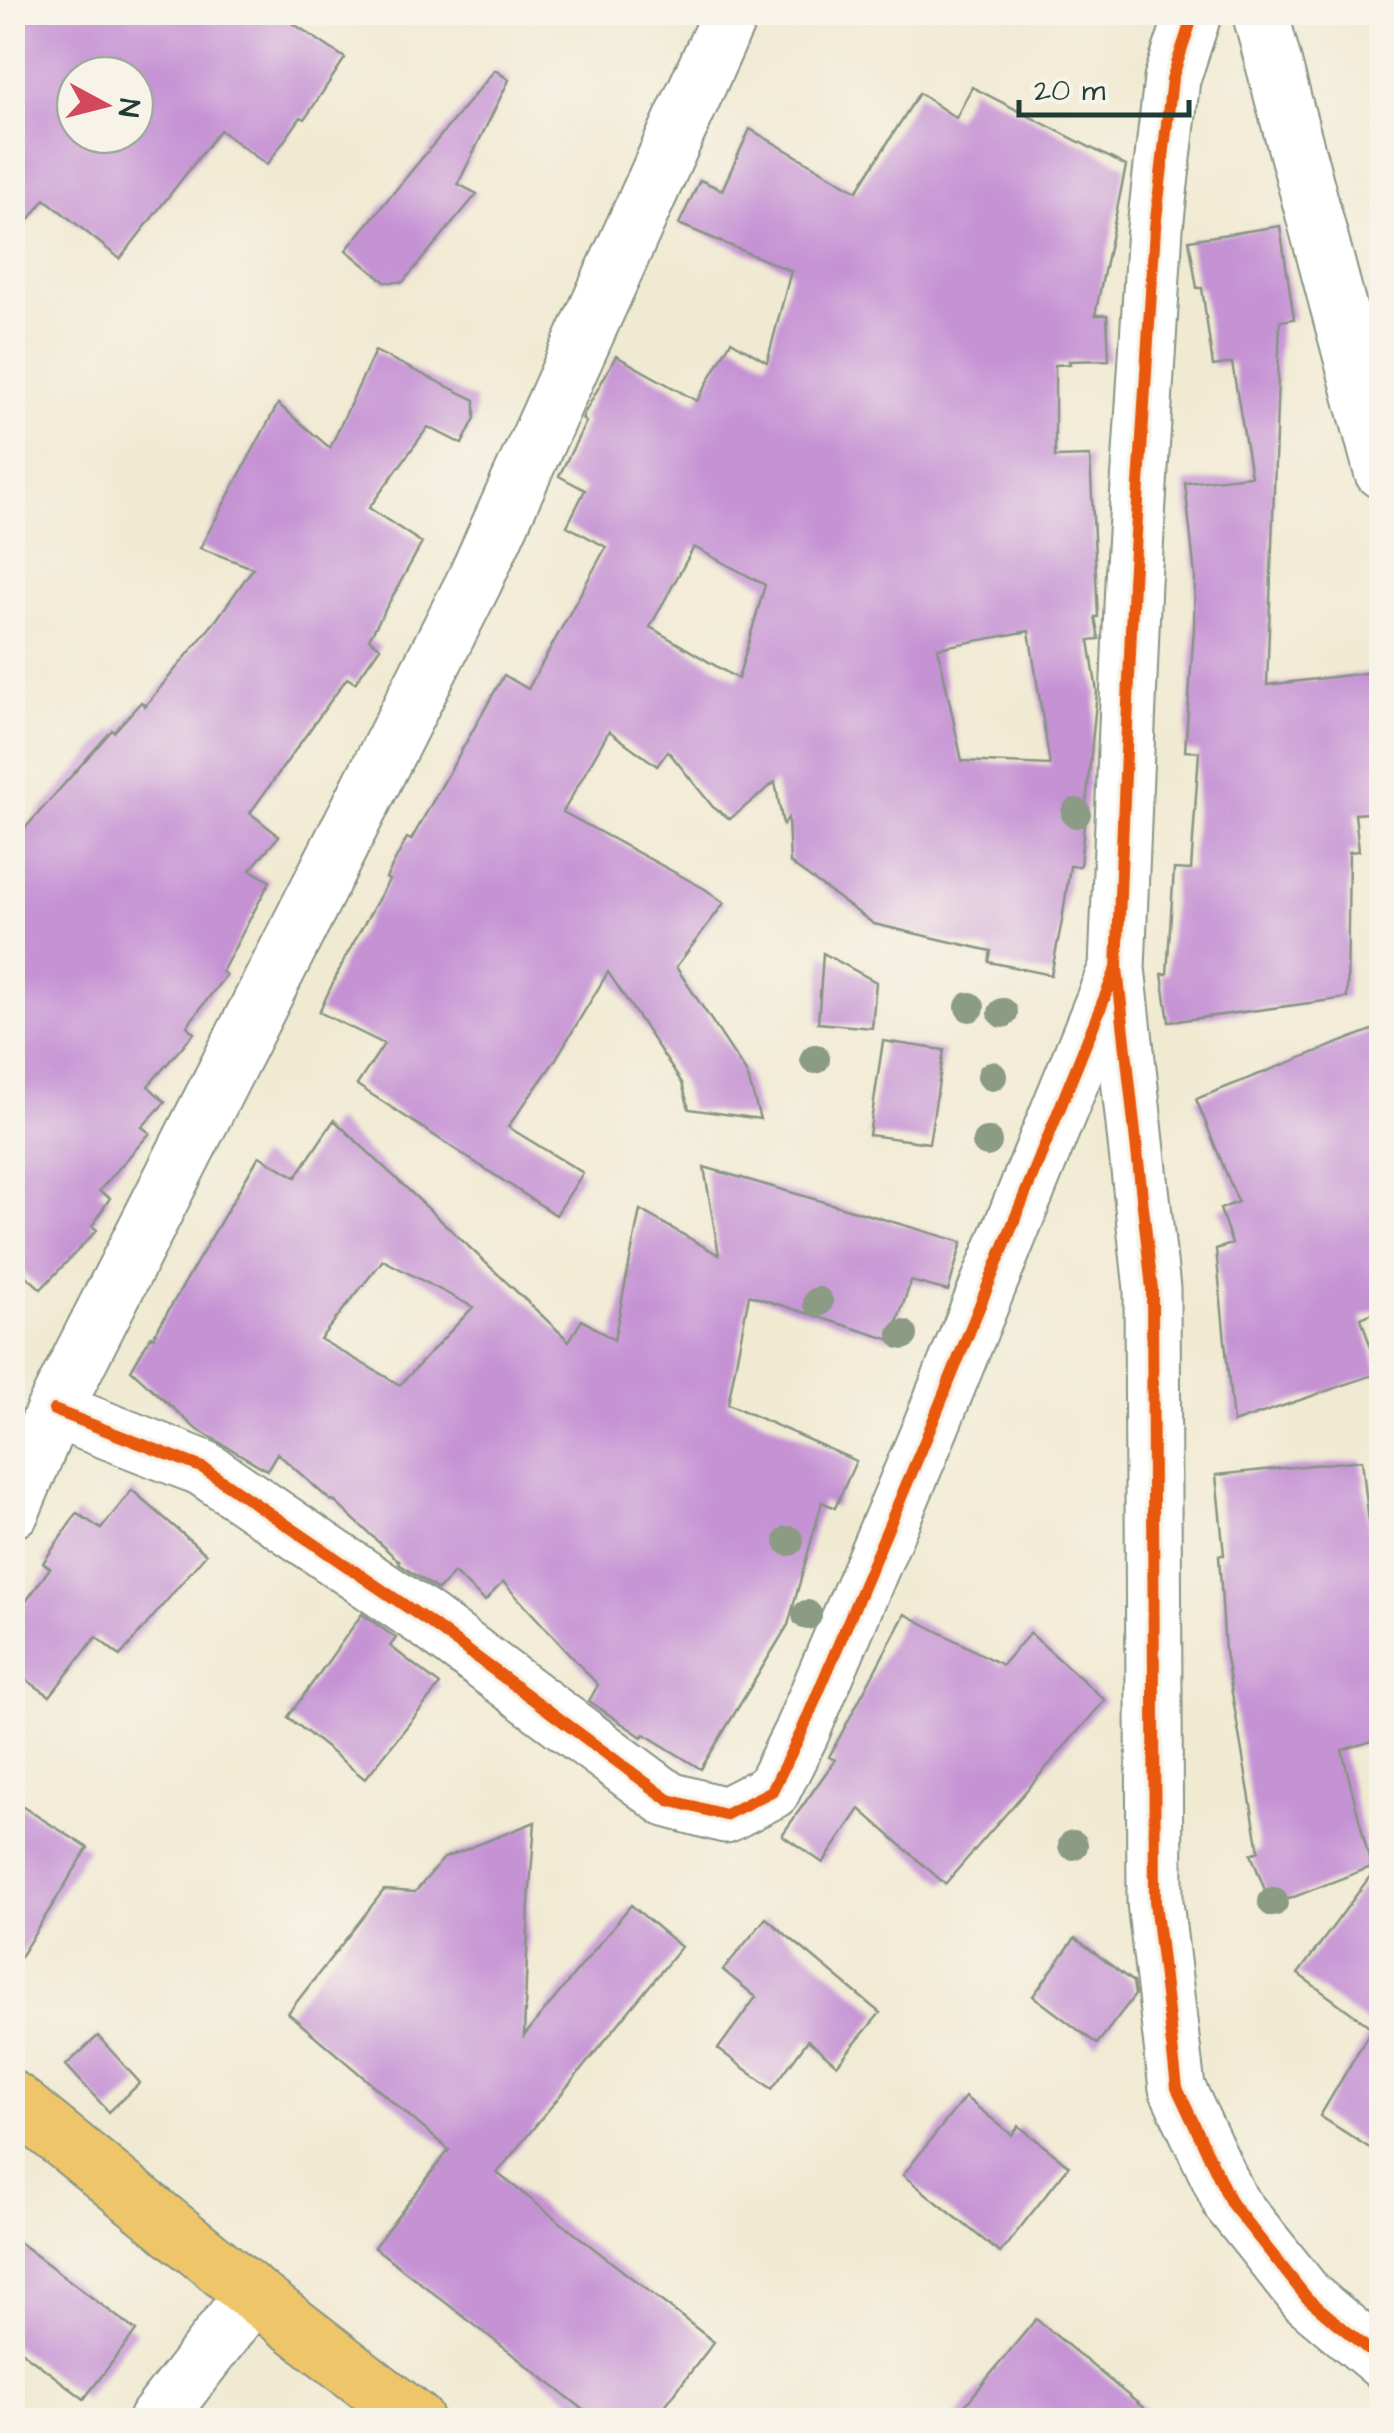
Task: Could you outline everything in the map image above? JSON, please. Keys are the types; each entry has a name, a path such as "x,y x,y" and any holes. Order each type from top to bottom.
{"main road":[{"path":"12,2100 416,2420"}],"street":[{"path":"12,1510 54,1410 474,582 731,12"},
{"path":"1194,12 1172,79 1155,228 1133,582 1117,968 1152,1289 1155,1902 1176,2088 1231,2203 1307,2298 1382,2362"},
{"path":"1260,12 1373,411 1382,470"},
{"path":"54,1410 203,1468 429,1622 669,1800 725,1815 772,1792 801,1733 925,1442 1117,968"},
{"path":"156,2420 253,2294"}],"building":[{"path":"12,12 276,12 345,58 305,119 301,117 267,165 220,130 120,259 45,199 12,242"},
{"path":"495,70 509,80 458,184 477,194 403,282 385,282 346,250"},
{"path":"972,87 1126,166 1095,315 1107,315 1109,360 1055,365 1055,457 1090,456 1099,639 1089,640 1097,692 1080,866 1070,866 1051,975 989,962 991,951 874,924 790,863 788,818 783,825 775,782 730,819 713,807 668,751 657,766 609,731 563,812 724,903 676,967 747,1074 760,1119 689,1109 682,1083 608,972 554,1062 508,1127 583,1173 556,1215 357,1085 384,1044 319,1012 407,838 411,840 504,675 528,689 606,547 567,526 585,490 559,476 586,422 582,419 584,414 616,356 697,401 731,341 767,362 791,271 679,224 700,180 722,190 750,129 857,191 919,93 956,118","holes":["694,547 765,585 738,679 650,627","1029,631 1050,765 962,761 938,648"]},
{"path":"1280,226 1294,319 1280,321 1267,685 1382,671 1382,812 1355,814 1359,851 1349,852 1347,998 1169,1022 1162,974 1167,974 1174,869 1191,870 1199,752 1185,751 1195,576 1185,483 1251,476 1232,363 1213,366 1202,288 1197,288 1189,240"},
{"path":"375,351 475,400 475,418 462,444 428,427 369,508 422,543 369,639 380,647 355,683 347,678 250,813 279,836 250,870 270,881 222,972 226,975 187,1026 194,1033 148,1086 165,1102 142,1127 150,1133 99,1191 110,1198 92,1226 97,1230 41,1289 12,1263 12,843 112,730 141,702 145,706 217,619 253,568 200,548 278,404 330,448"},
{"path":"823,953 876,982 872,1028 818,1023"},
{"path":"1382,1026 1382,1309 1361,1318 1379,1373 1233,1423 1216,1249 1232,1244 1220,1209 1238,1202 1196,1099"},
{"path":"883,1041 944,1050 929,1143 869,1135"},
{"path":"334,1120 569,1341 582,1320 614,1340 640,1210 719,1255 704,1167 962,1242 948,1291 911,1281 891,1340 749,1295 728,1404 856,1461 835,1508 822,1502 788,1625 701,1769 644,1734 642,1737 589,1701 598,1685 503,1582 485,1601 454,1573 438,1590 399,1564 277,1453 267,1470 195,1428 131,1370 259,1156 296,1177","holes":["383,1260 473,1307 400,1385 320,1339"]},
{"path":"1362,1460 1371,1541 1382,1541 1382,1738 1342,1750 1371,1867 1271,1906 1251,1854 1259,1851 1225,1652 1219,1555 1224,1555 1216,1475"},
{"path":"132,1490 206,1554 120,1656 96,1637 50,1696 12,1670 12,1621 50,1568 43,1563 77,1513 101,1529"},
{"path":"362,1614 396,1638 390,1646 440,1685 365,1779 288,1717"},
{"path":"905,1614 1002,1665 1030,1633 1105,1700 945,1884 860,1809 823,1863 782,1835 835,1760 829,1757"},
{"path":"12,1800 88,1848 12,1970"},
{"path":"535,1822 524,2036 631,1905 681,1947 497,2173 714,2342 654,2420 597,2420 374,2247 449,2150 288,2013 384,1890 415,1892 444,1858"},
{"path":"1382,1860 1382,2156 1320,2116 1372,2028 1298,1974"},
{"path":"766,1918 880,2013 837,2065 808,2040 772,2089 718,2049 756,1997 723,1970"},
{"path":"1075,1938 1133,1982 1135,1995 1097,2044 1033,1996"},
{"path":"98,2036 140,2083 109,2112 66,2065"},
{"path":"965,2097 1012,2135 1019,2126 1069,2166 1000,2253 903,2175"},
{"path":"12,2237 136,2331 84,2399 12,2344"},
{"path":"1036,2319 1158,2420 953,2420"}],"cycle path":[{"path":"1194,12 1172,79 1155,228 1133,582 1117,968 1152,1289 1155,1902 1177,2088 1231,2203 1307,2298 1382,2361"},
{"path":"54,1410 203,1468 429,1622 669,1800 725,1815 772,1791 801,1733 925,1441 1115,972"}]}
